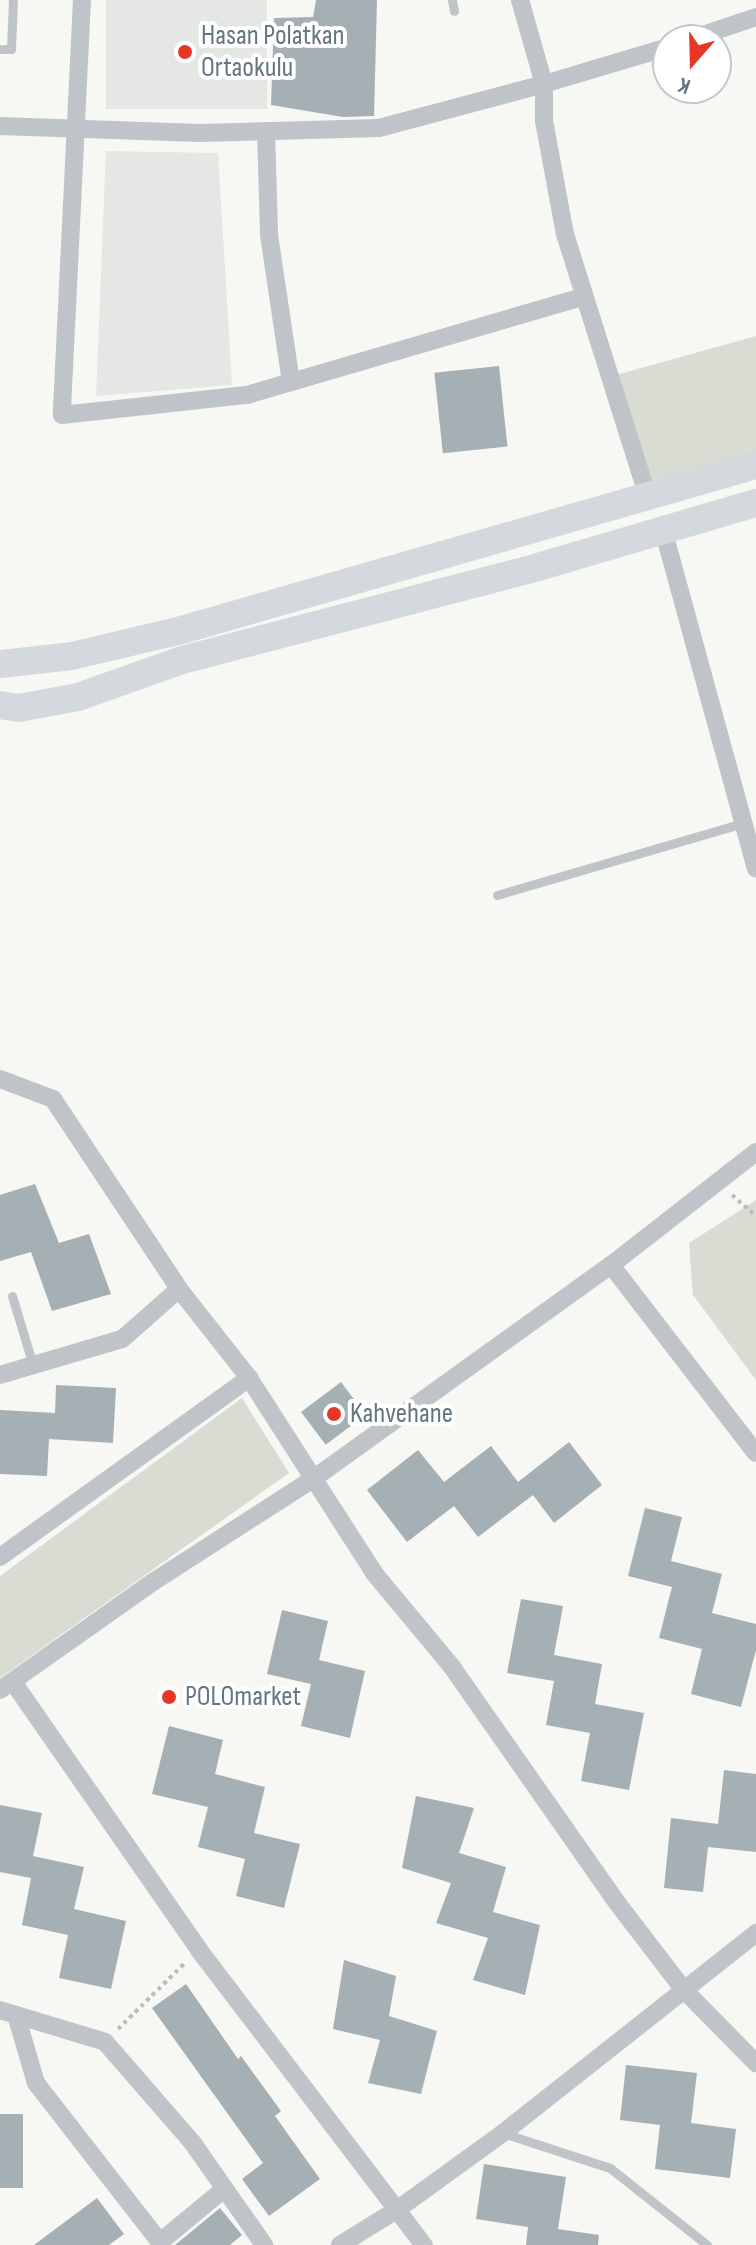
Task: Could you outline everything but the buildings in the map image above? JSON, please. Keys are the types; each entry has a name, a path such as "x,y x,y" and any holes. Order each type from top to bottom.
{"main road":[{"path":"0,664 72,656 178,631 756,465"},
{"path":"0,705 19,708 78,697 182,660 467,586 756,503"}],"street":[{"path":"82,0 62,415 247,395 582,297"},
{"path":"520,0 544,84 544,121 565,234 582,297 647,494"},
{"path":"732,25 756,17"},
{"path":"0,126 266,131 379,128 652,52"},
{"path":"266,131 269,235 291,382"},
{"path":"663,529 756,868"},
{"path":"0,1079 53,1099 179,1289 249,1378 374,1573 452,1667 684,1990 756,2063"},
{"path":"424,2245 199,1950 6,1686 153,1582 313,1479 611,1265 756,1152"},
{"path":"611,1265 756,1453"},
{"path":"0,1375 122,1339 179,1289"},
{"path":"0,1557 249,1378"},
{"path":"340,2245 398,2209 503,2133 756,1933"},
{"path":"8,2012 105,2042 192,2142 264,2245"},
{"path":"8,2012 36,2083 160,2242 224,2189"}],"lane":[{"path":"0,49 11,49 13,0"},
{"path":"497,895 744,823"},
{"path":"12,1296 33,1365"},
{"path":"503,2133 610,2168 707,2245"}],"path":[{"path":"718,1184 756,1216"},
{"path":"105,2042 199,1950"}],"shaded area":[{"name":"Hasan Polatkan Ortaokulu","path":"106,0 267,0 267,109 106,109"},
{"path":"106,151 218,153 232,385 96,396"},
{"path":"756,336 756,464 647,494 609,377"},
{"path":"756,1200 756,1380 693,1295 689,1243"},
{"path":"242,1398 289,1473 0,1678 0,1576"}],"place":[{"name":"Hasan Polatkan Ortaokulu","path":"185,52"},
{"name":"Kahvehane","path":"334,1414"},
{"name":"POLOmarket","path":"169,1697"}]}
